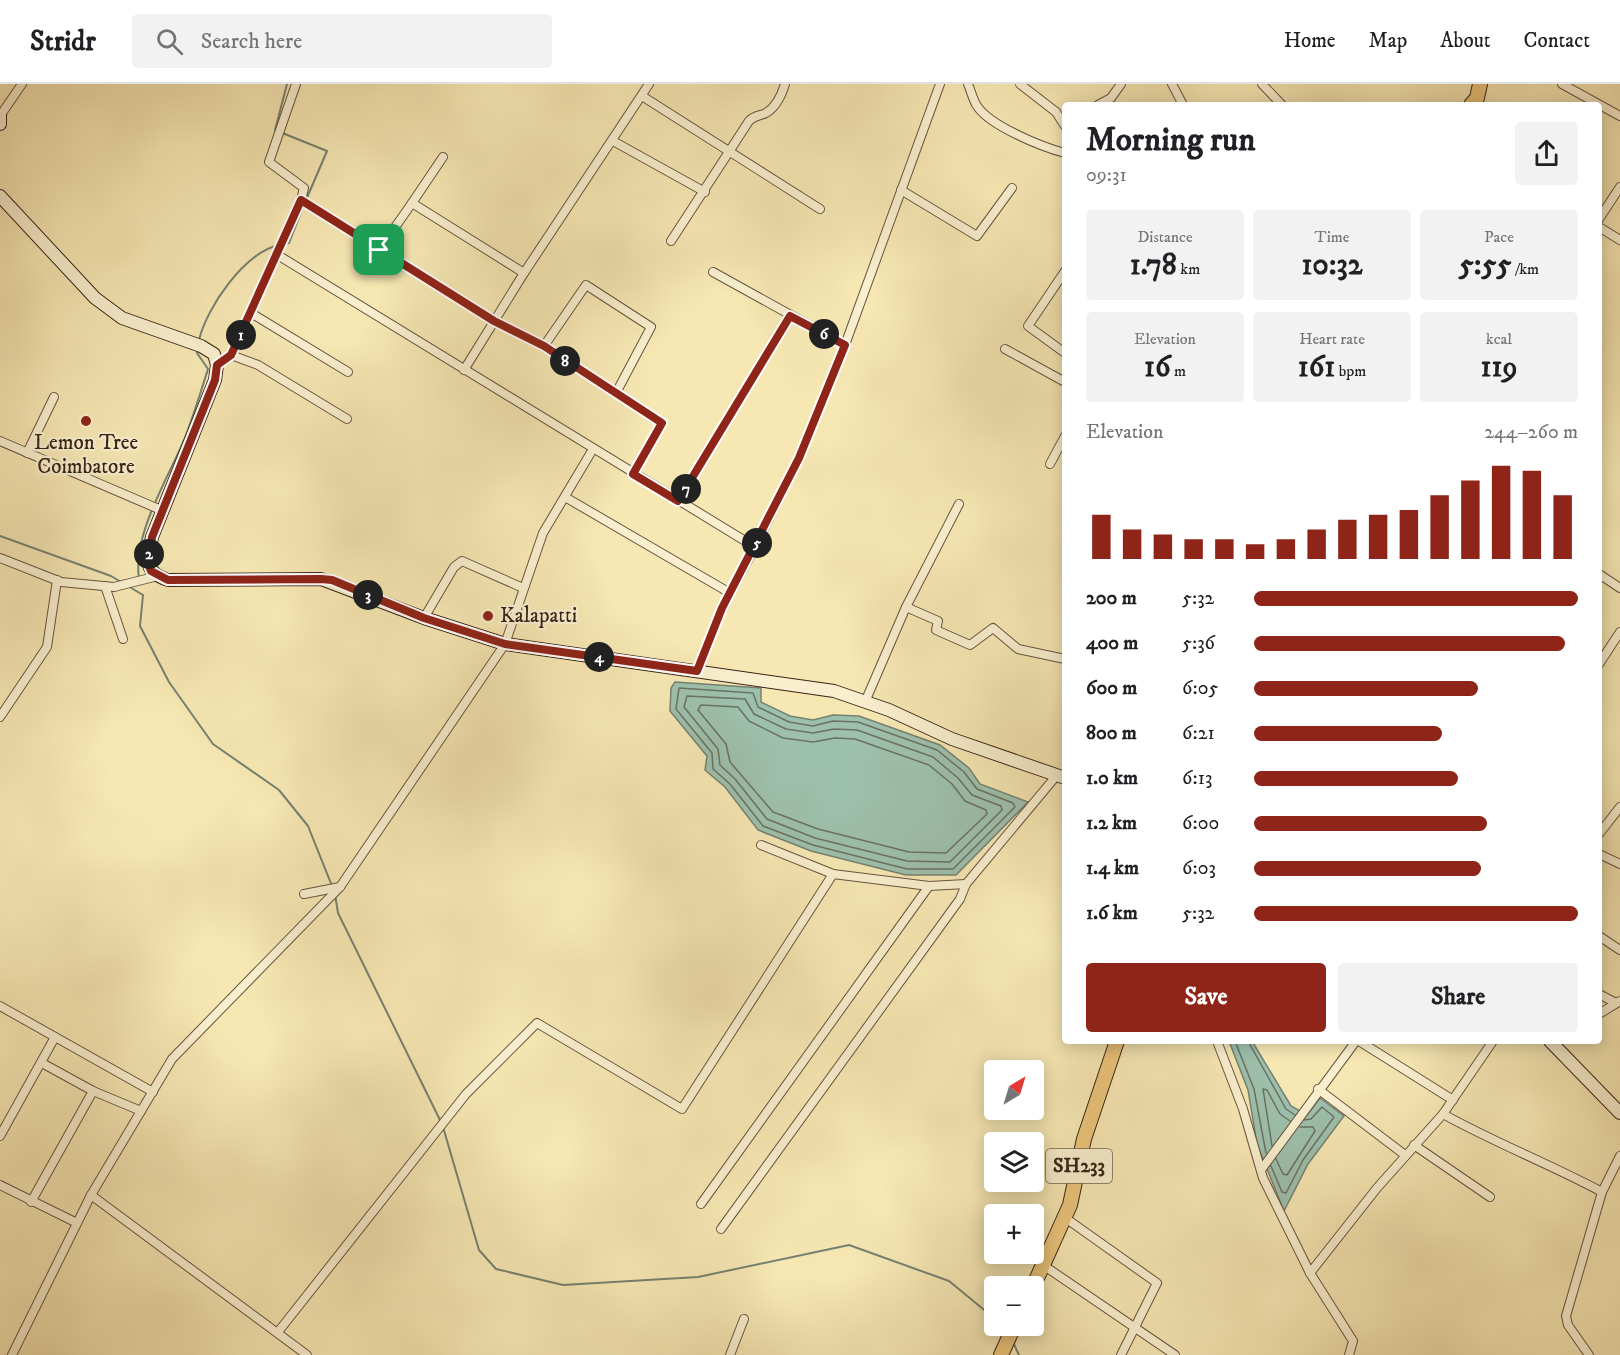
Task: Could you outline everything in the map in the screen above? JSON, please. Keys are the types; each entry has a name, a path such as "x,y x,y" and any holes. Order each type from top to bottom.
{"main road":[{"path":"1474,102 1477,98 1480,84"},
{"path":"0,115 0,124"},
{"path":"0,195 95,298 122,318 198,345 214,354 217,365 215,380 156,508 148,563 153,578 168,580 332,580 424,618 505,644 834,691 952,738 1061,776"},
{"name":"SH233","path":"1038,1276 1070,1205 1084,1138 1116,1044"},
{"path":"1555,1044 1620,1113"},
{"path":"1001,1354 1009,1336"}],"street":[{"path":"0,115 22,84"},
{"path":"217,365 231,355 279,248 304,202 304,188 269,162 296,84"},
{"path":"464,370 524,273 649,84"},
{"path":"671,241 705,192 729,149 754,115 765,114 774,106 785,84"},
{"path":"697,671 730,593 799,458 845,345 940,84"},
{"path":"968,84 978,108 995,122 1047,148 1062,152"},
{"path":"1020,84 1056,112 1062,121"},
{"path":"1105,102 1112,99 1121,84"},
{"path":"1172,84 1181,102"},
{"path":"1262,84 1279,102"},
{"path":"1562,84 1595,102"},
{"path":"642,96 729,149 820,209"},
{"path":"1602,106 1620,116"},
{"path":"613,141 705,192"},
{"path":"379,250 443,157"},
{"path":"1602,214 1620,187"},
{"path":"900,190 977,236 1012,188"},
{"path":"304,202 494,321 544,346 662,423 633,474"},
{"path":"412,203 524,273"},
{"path":"1602,229 1620,240"},
{"path":"279,248 464,370 755,547"},
{"path":"712,272 845,345"},
{"path":"1062,275 1028,326 1062,351"},
{"path":"544,346 586,285 651,327 616,393"},
{"path":"251,313 348,372"},
{"path":"678,501 790,316"},
{"path":"1005,349 1062,380"},
{"path":"231,355 279,377 347,419"},
{"path":"27,453 54,397"},
{"path":"0,441 156,508"},
{"path":"1050,464 1062,442"},
{"path":"12,1355 91,1195 172,1059 340,888 505,644 543,533 593,449"},
{"path":"565,497 730,593"},
{"path":"866,702 906,607 959,504"},
{"path":"0,558 57,580 110,587 153,578"},
{"path":"424,618 454,567 462,561 523,588"},
{"path":"1602,576 1620,588"},
{"path":"0,717 47,647 57,580"},
{"path":"110,587 123,639"},
{"path":"906,607 938,621 936,630 970,645 993,628 1018,649 1062,658"},
{"path":"1602,659 1620,632"},
{"path":"722,1229 960,900 966,884 1061,776"},
{"path":"1602,830 1619,809"},
{"path":"761,845 833,874 929,886 966,884"},
{"path":"1602,855 1620,864"},
{"path":"278,1332 455,1108 537,1023 682,1109 833,874"},
{"path":"701,1204 929,886"},
{"path":"304,894 340,888"},
{"path":"1602,938 1620,951"},
{"path":"1602,994 1618,1002"},
{"path":"1602,1012 1618,1002"},
{"path":"0,1006 153,1092"},
{"path":"0,1136 55,1037"},
{"path":"1218,1044 1243,1109 1261,1170 1310,1273 1353,1341 1348,1355"},
{"path":"1261,1170 1318,1089 1356,1044"},
{"path":"1363,1044 1453,1100"},
{"path":"1310,1273 1405,1155 1443,1114 1491,1044"},
{"path":"42,1063 93,1091 141,1111"},
{"path":"1318,1089 1405,1155"},
{"path":"31,1202 93,1091"},
{"path":"1443,1114 1494,1142 1542,1160 1602,1192"},
{"path":"1414,1145 1490,1197"},
{"path":"1589,1355 1568,1325 1566,1316 1602,1192 1620,1156"},
{"path":"0,1185 77,1223"},
{"path":"91,1195 307,1355"},
{"path":"1064,1217 1157,1283 1121,1355"},
{"path":"1043,1265 1175,1355"},
{"path":"730,1355 744,1320"}],"water":[{"path":"675,682 761,688 761,702 790,716 813,720 833,715 859,716 940,745 969,768 980,784 1028,802 956,875 906,875 811,851 758,830 725,787 705,770 707,756 670,711 671,688"},
{"path":"1230,1044 1254,1044 1291,1106 1307,1115 1320,1098 1344,1116 1308,1164 1284,1211 1257,1144 1248,1090"}],"waterway":[{"path":"287,84 275,130 327,151 306,200"},
{"path":"284,244 289,243 304,205"},
{"path":"199,340 210,312 229,283 253,259 279,245"},
{"path":"139,579 138,561 147,524 186,435 208,369 197,353 198,349"},
{"path":"0,536 111,576 121,582"},
{"path":"128,586 143,595 140,626 169,682 213,744 279,790 308,826 332,886"},
{"path":"335,894 338,913 441,1122"},
{"path":"443,1127 479,1250 496,1269 563,1285 698,1277 849,1245 949,1281 984,1310"},
{"path":"1012,1340 1019,1355"}],"place":[{"name":"Lemon Tree Coimbatore","path":"86,421"},
{"name":"Kalapatti","path":"488,616"}],"route":[{"path":"301,200 379,250 494,321 544,346 662,423 633,474 678,501 790,316 845,345 799,458 722,608 697,671 505,644 477,637 424,618 332,580 168,580 151,571 148,563 152,537 215,380 217,365 231,355 301,200"}]}
